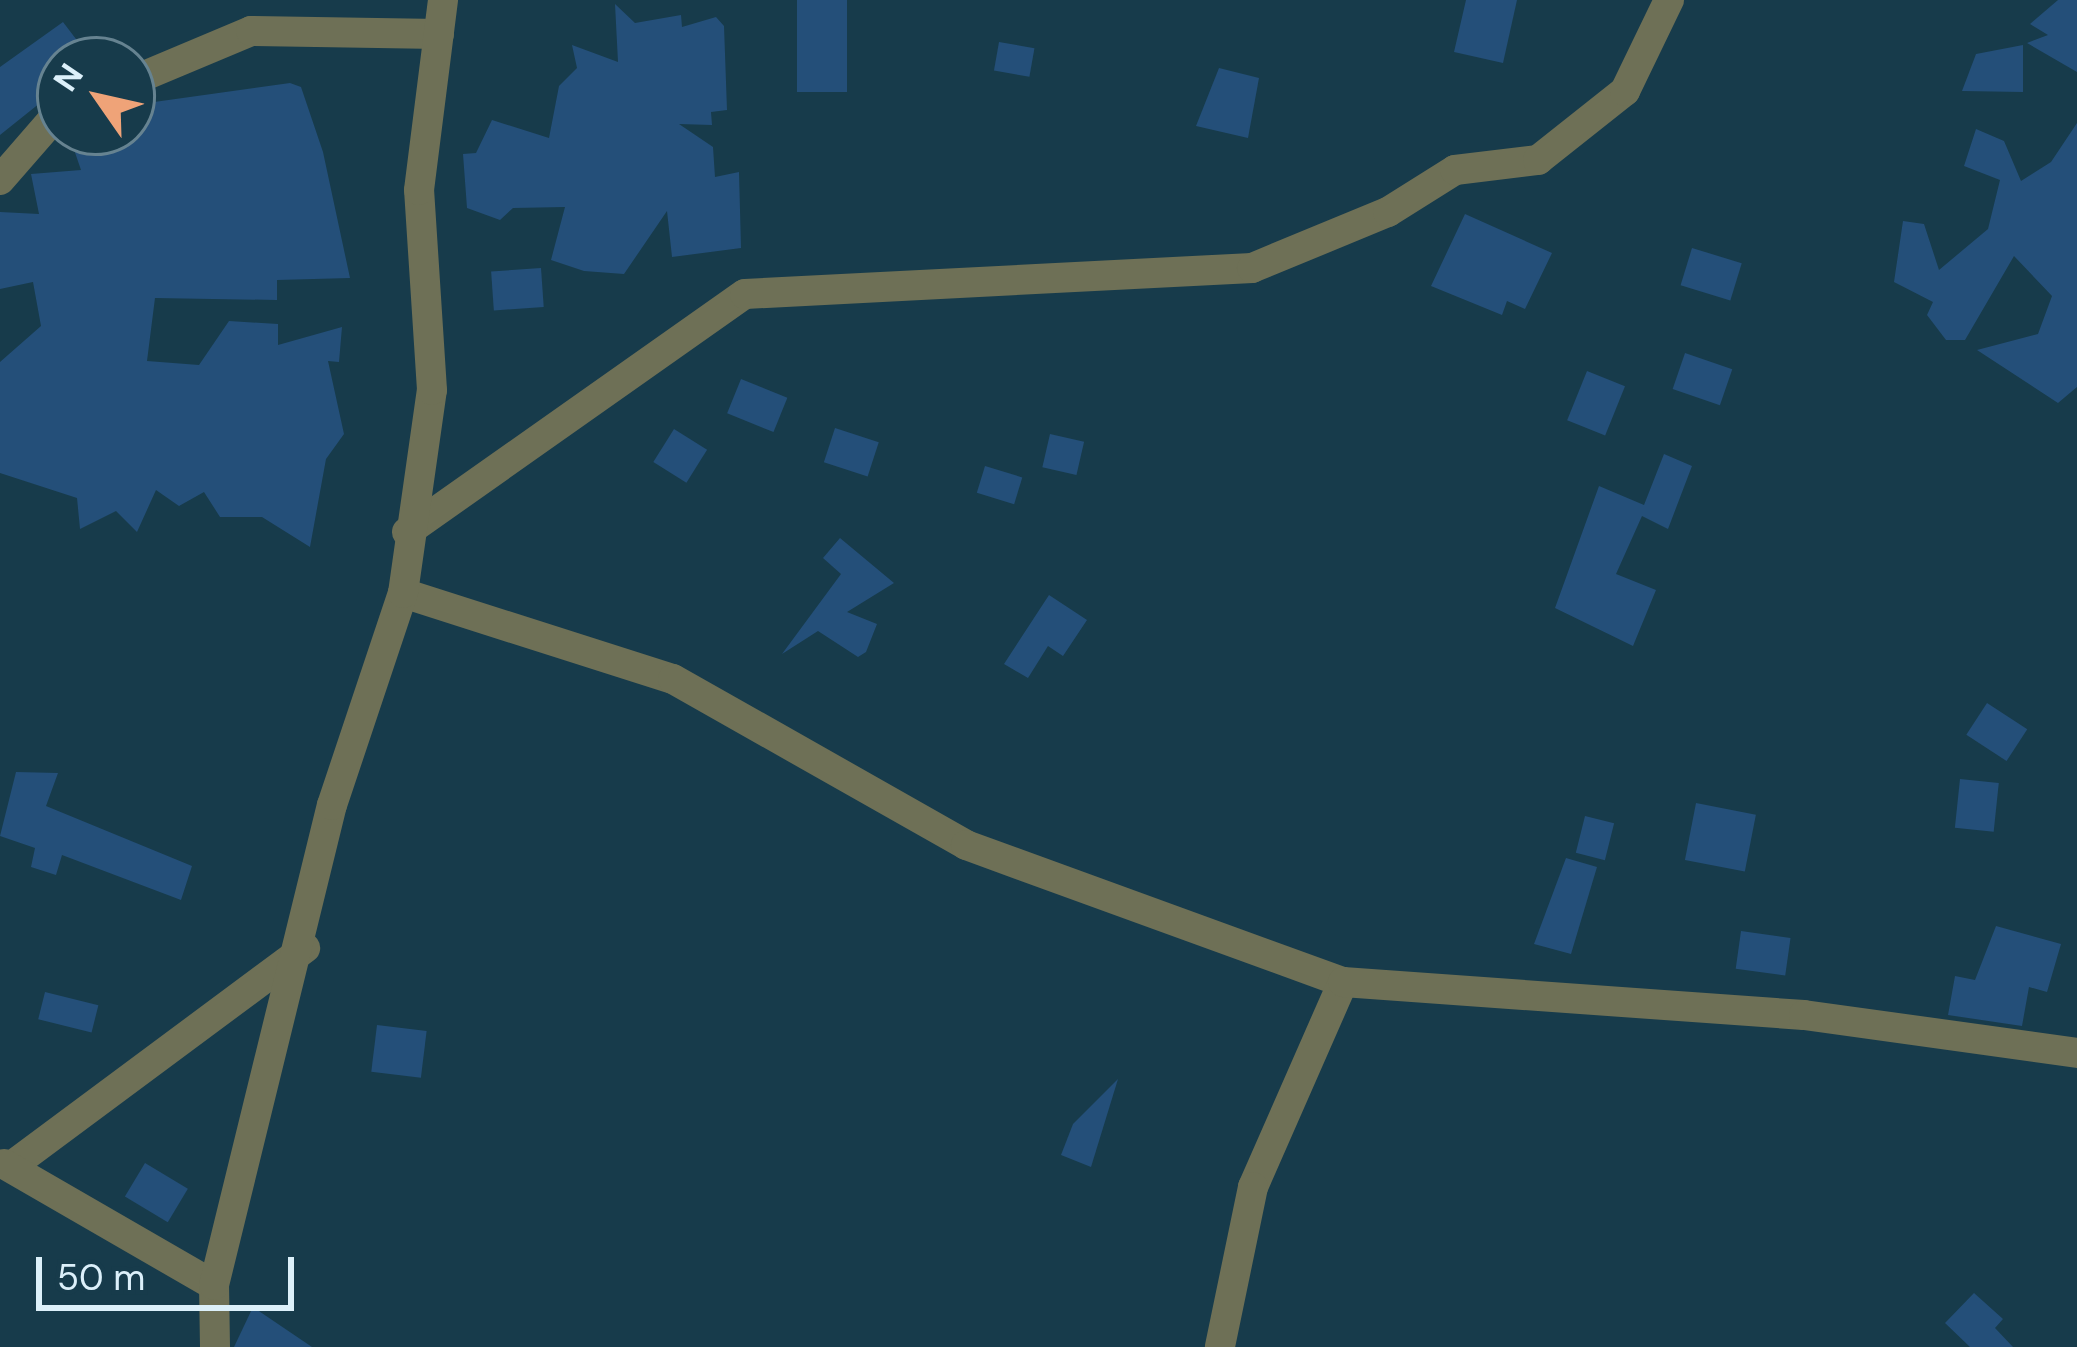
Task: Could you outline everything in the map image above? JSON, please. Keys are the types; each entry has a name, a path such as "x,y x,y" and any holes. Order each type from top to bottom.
{"street":[{"path":"214,1347 214,1285 305,948 332,805 403,593 407,532 432,390 419,190 443,0"},
{"path":"407,532 745,294 1252,268 1388,212 1455,170 1538,160 1625,91 1669,0"},
{"path":"156,71 250,32 439,34"},
{"path":"0,180 36,139"},
{"path":"403,593 673,679 966,845 1343,982 1804,1015 2077,1053"},
{"path":"214,1285 9,1163 305,948"},
{"path":"1220,1347 1253,1187 1343,982"}],"building":[{"path":"797,0 847,0 847,92 797,92"},
{"path":"1466,0 1517,0 1503,63 1454,52"},
{"path":"2058,0 2077,0 2077,72 2027,43 2048,35 2030,24"},
{"path":"615,4 635,23 681,15 682,27 716,17 724,26 727,110 711,112 712,125 679,124 713,147 715,177 739,172 741,248 672,257 667,211 624,274 584,271 551,260 565,207 513,208 500,220 467,208 463,154 476,153 492,120 549,138 559,86 577,68 572,45 618,62"},
{"path":"63,22 74,36 43,36"},
{"path":"36,41 36,106 0,135 0,67"},
{"path":"999,42 1034,48 1029,77 994,71"},
{"path":"2023,45 2023,92 1962,91 1976,54"},
{"path":"1219,68 1259,78 1248,138 1196,126"},
{"path":"290,83 301,87 323,152 350,278 277,280 277,300 155,298 147,361 199,365 229,321 278,324 278,345 342,327 339,362 328,361 344,434 326,459 310,547 262,517 220,517 204,492 179,506 156,490 137,532 116,511 80,529 77,498 0,473 0,362 41,326 33,282 0,289 0,212 39,214 31,174 81,170 76,156 156,156 156,102"},
{"path":"2077,123 2077,387 2058,403 1977,350 2038,334 2052,296 2014,256 1965,340 1946,340 1927,315 1933,302 1894,282 1903,221 1924,224 1939,270 1988,229 2000,180 1964,166 1976,129 2004,141 2021,181 2051,162"},
{"path":"1465,214 1552,253 1525,309 1507,301 1502,315 1431,286"},
{"path":"1692,248 1742,263 1730,300 1681,285"},
{"path":"541,268 544,307 494,310 491,271"},
{"path":"1685,353 1732,369 1720,405 1673,389"},
{"path":"1587,371 1625,386 1605,435 1567,420"},
{"path":"741,379 787,398 773,432 727,413"},
{"path":"835,428 879,442 868,476 824,462"},
{"path":"674,429 707,450 686,483 653,462"},
{"path":"1050,434 1084,442 1076,475 1042,467"},
{"path":"1664,454 1692,466 1668,529 1642,516 1616,574 1656,590 1633,646 1555,608 1599,486 1644,505"},
{"path":"985,466 1022,477 1014,504 977,493"},
{"path":"840,538 894,583 847,612 877,624 866,652 858,657 818,631 782,654 841,574 823,558"},
{"path":"1049,595 1087,620 1063,656 1048,646 1028,678 1004,664"},
{"path":"1987,703 2027,729 2007,761 1966,735"},
{"path":"16,772 58,773 46,806 192,866 181,900 62,855 56,875 31,867 35,848 0,836"},
{"path":"1960,779 1999,783 1994,832 1955,828"},
{"path":"1696,803 1756,815 1745,872 1685,860"},
{"path":"1585,816 1614,823 1605,860 1576,853"},
{"path":"1566,858 1597,867 1571,954 1534,944"},
{"path":"1996,926 2061,944 2047,992 2029,987 2022,1026 1948,1015 1955,976 1975,980"},
{"path":"1741,931 1791,938 1785,976 1736,969"},
{"path":"45,992 98,1005 92,1032 38,1019"},
{"path":"377,1025 427,1031 421,1078 371,1072"},
{"path":"1118,1079 1091,1167 1061,1155 1073,1124"},
{"path":"145,1163 188,1189 168,1222 125,1196"},
{"path":"1974,1293 2003,1319 1995,1328 2013,1347 1970,1347 1945,1323"},
{"path":"253,1307 312,1347 234,1347"}]}
